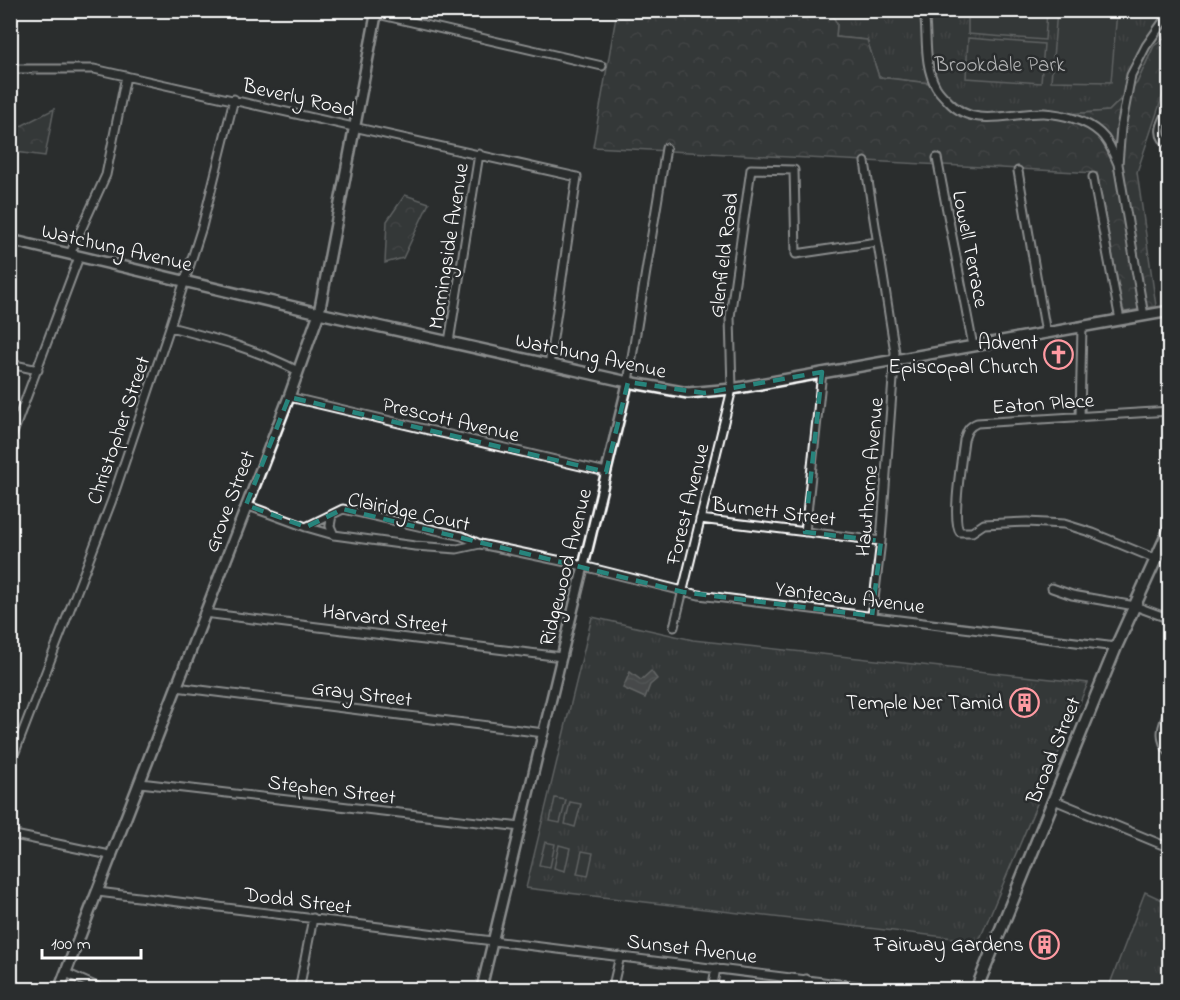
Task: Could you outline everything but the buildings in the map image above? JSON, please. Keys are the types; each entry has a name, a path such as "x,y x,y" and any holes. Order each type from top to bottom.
{"main road":[{"name":"Grove Street","path":"59,990 289,397 319,313 377,12"},
{"name":"Watchung Avenue","path":"10,240 549,365 688,393 732,389 1170,312"},
{"name":"Broad Street","path":"976,990 1116,647 1169,532"}],"street":[{"path":"360,10 377,12 602,66"},
{"path":"924,10 927,64 936,88 952,105 966,115 988,119 1044,113 1084,122 1107,140 1118,164"},
{"path":"1144,316 1118,164 1121,128 1131,75 1146,46 1170,12"},
{"name":"Beverly Road","path":"10,69 94,69 577,177 549,365"},
{"path":"10,441 38,370 74,255 106,175 126,76"},
{"name":"Christopher Street","path":"10,765 112,500 202,227 234,99"},
{"path":"1170,108 1160,126 1160,132 1165,141 1170,144"},
{"name":"Ridgewood Avenue","path":"481,990 628,382 666,148"},
{"name":"Morningside Avenue","path":"450,342 479,154"},
{"name":"Lowell Terrace","path":"937,158 973,346"},
{"name":"Hawthorne Avenue","path":"865,162 895,360 881,541 872,616"},
{"name":"Glenfield Road","path":"732,389 730,317 751,169 794,170 796,254 877,242"},
{"path":"1018,171 1046,333"},
{"path":"1093,177 1120,320"},
{"path":"170,327 236,344 270,356 298,371"},
{"path":"1080,417 1082,327"},
{"path":"10,364 38,370"},
{"path":"805,532 822,372"},
{"name":"Forest Avenue","path":"674,627 732,389"},
{"name":"Prescott Avenue","path":"289,397 606,472"},
{"name":"Eaton Place","path":"1156,559 1094,533 1064,524 1027,522 984,524 972,532 960,532 957,529 956,511 964,440 967,430 972,425 1170,411"},
{"name":"Clairidge Court","path":"246,505 334,535 457,549 480,544"},
{"name":"Clairidge Court","path":"306,527 343,509 462,536 480,544 584,566"},
{"name":"Clairidge Court","path":"332,515 330,526 334,535"},
{"name":"Burnett Street","path":"700,519 881,541"},
{"name":"Yantecaw Avenue","path":"584,566 683,592 1116,647"},
{"path":"1052,588 1072,596 1135,606 1170,619"},
{"name":"Harvard Street","path":"204,613 562,657"},
{"name":"Gray Street","path":"177,687 544,733"},
{"path":"1170,709 1161,731 1162,742 1170,753"},
{"name":"Stephen Street","path":"140,783 521,827"},
{"path":"1054,800 1170,848"},
{"path":"10,834 112,857"},
{"name":"Dodd Street","path":"98,892 493,940"},
{"path":"299,990 313,918"},
{"name":"Sunset Avenue","path":"493,940 886,990"},
{"path":"612,990 620,956"},
{"path":"712,990 716,968"},
{"path":"66,973 104,990"},
{"path":"804,990 806,979"}],"highlighted area":[{"path":"822,372 805,532 881,541 872,616 683,592 343,509 306,527 246,505 289,397 606,472 628,382 704,393"}],"green space":[{"path":"617,11 830,11 837,24 836,37 867,40 879,77 929,83 980,118 1016,118 1109,111 1137,83 1154,46 1169,35 1169,77 1137,172 1156,306 1125,312 1123,309 1097,173 593,147"},
{"name":"Brookdale Park","path":"830,11 1169,11 1169,35 1154,46 1137,83 1109,111 1016,118 979,118 929,83 879,77 867,40 836,37 837,24"},
{"path":"968,11 1047,11 1045,40 968,34"},
{"path":"1057,11 1117,11 1111,82 1051,81"},
{"path":"968,38 1044,44 1041,83 966,78"},
{"path":"54,109 45,156 16,152 19,127"},
{"path":"405,195 429,203 403,258 385,263 387,221"},
{"path":"592,617 693,640 1088,683 979,941 526,888"},
{"path":"555,798 566,800 560,823 550,821"},
{"path":"570,802 581,804 575,827 565,824"},
{"path":"545,842 555,844 550,867 539,865"},
{"path":"559,845 570,848 565,871 554,868"},
{"path":"582,851 593,853 588,876 577,874"},
{"path":"1145,892 1169,903 1169,989 1108,989"}],"water":[{"path":"651,671 657,679 650,685 645,698 623,688 630,672 641,680"}],"place":[{"name":"Advent Episcopal Church","path":"1059,354"},
{"name":"Temple Ner Tamid","path":"1024,702"},
{"name":"Fairway Gardens","path":"1045,944"}]}
